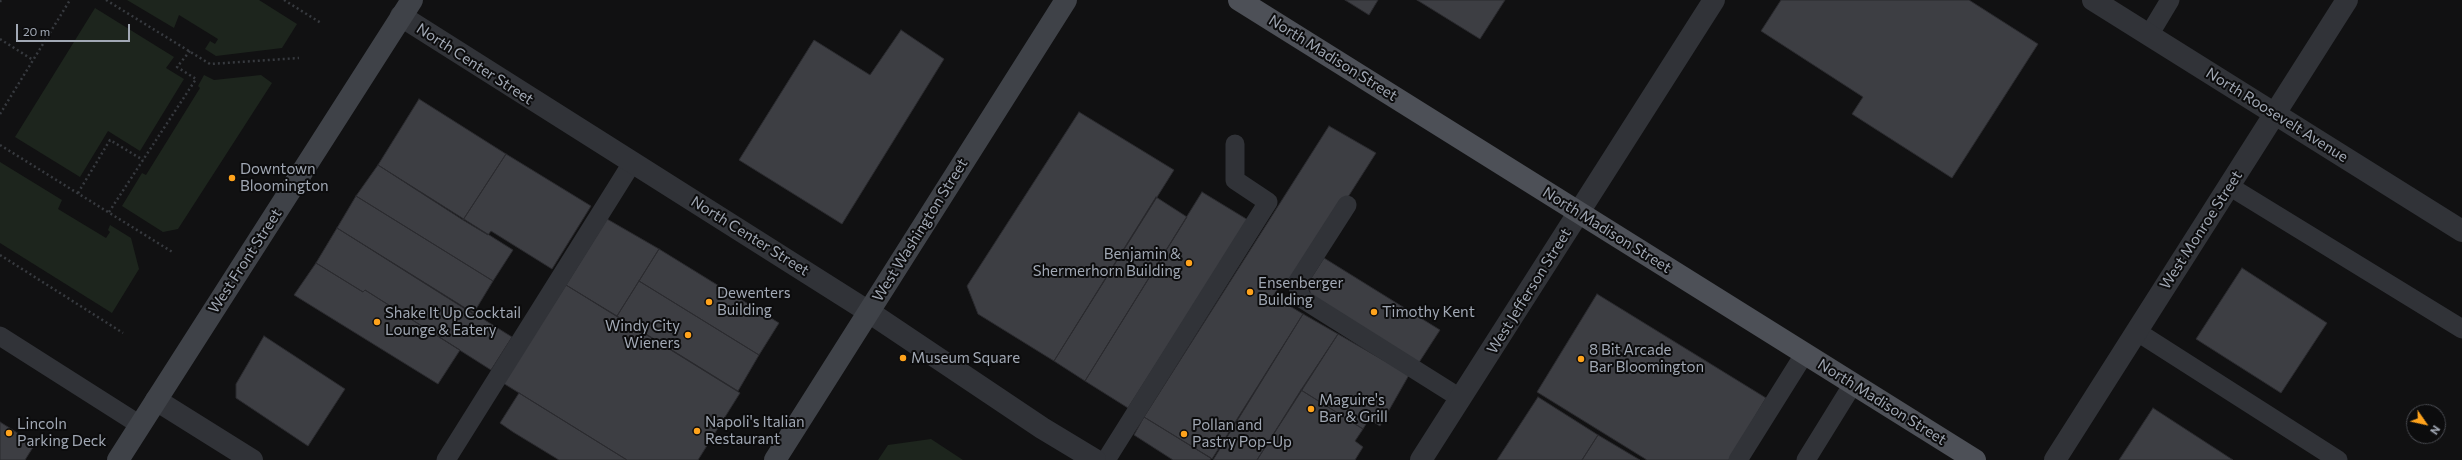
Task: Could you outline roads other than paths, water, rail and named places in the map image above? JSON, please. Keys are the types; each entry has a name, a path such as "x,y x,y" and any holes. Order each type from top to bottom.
{"main road":[{"name":"West Washington Street","path":"775,460 1066,0"},
{"name":"North Madison Street","path":"1239,0 1975,460"},
{"name":"West Front Street","path":"118,460 406,8"}],"street":[{"name":"West Jefferson Street","path":"1421,460 1714,0"},
{"name":"North Roosevelt Avenue","path":"2093,0 2462,231"},
{"name":"West Monroe Street","path":"2055,460 2347,0"},
{"name":"North Center Street","path":"406,8 632,163 869,312 1042,428 1095,460"},
{"path":"156,400 252,460"}],"lane":[{"path":"2149,35 2170,0"},
{"path":"1106,460 1268,202 1235,180 1235,144"},
{"path":"446,460 632,163"},
{"path":"2229,186 2462,330"},
{"path":"1347,205 1298,283 1301,298 1460,398"},
{"path":"2136,331 2338,460"},
{"path":"0,336 140,425"},
{"path":"1738,460 1805,353"},
{"path":"1806,460 1853,384"}],"place":[{"name":"Downtown Bloomington","path":"232,178"},
{"name":"Benjamin & Shermerhorn Building","path":"1189,263"},
{"name":"Ensenberger Building","path":"1250,292"},
{"name":"Dewenters Building","path":"709,302"},
{"name":"Timothy Kent","path":"1374,312"},
{"name":"Shake It Up Cocktail Lounge & Eatery","path":"377,322"},
{"name":"Windy City Wieners","path":"688,335"},
{"name":"Museum Square","path":"903,358"},
{"name":"8 Bit Arcade Bar Bloomington","path":"1581,359"},
{"name":"Maguire's Bar & Grill","path":"1311,409"},
{"name":"Napoli's Italian Restaurant","path":"697,431"},
{"name":"Lincoln Parking Deck","path":"9,433"},
{"name":"Pollan and Pastry Pop-Up","path":"1184,434"}]}
